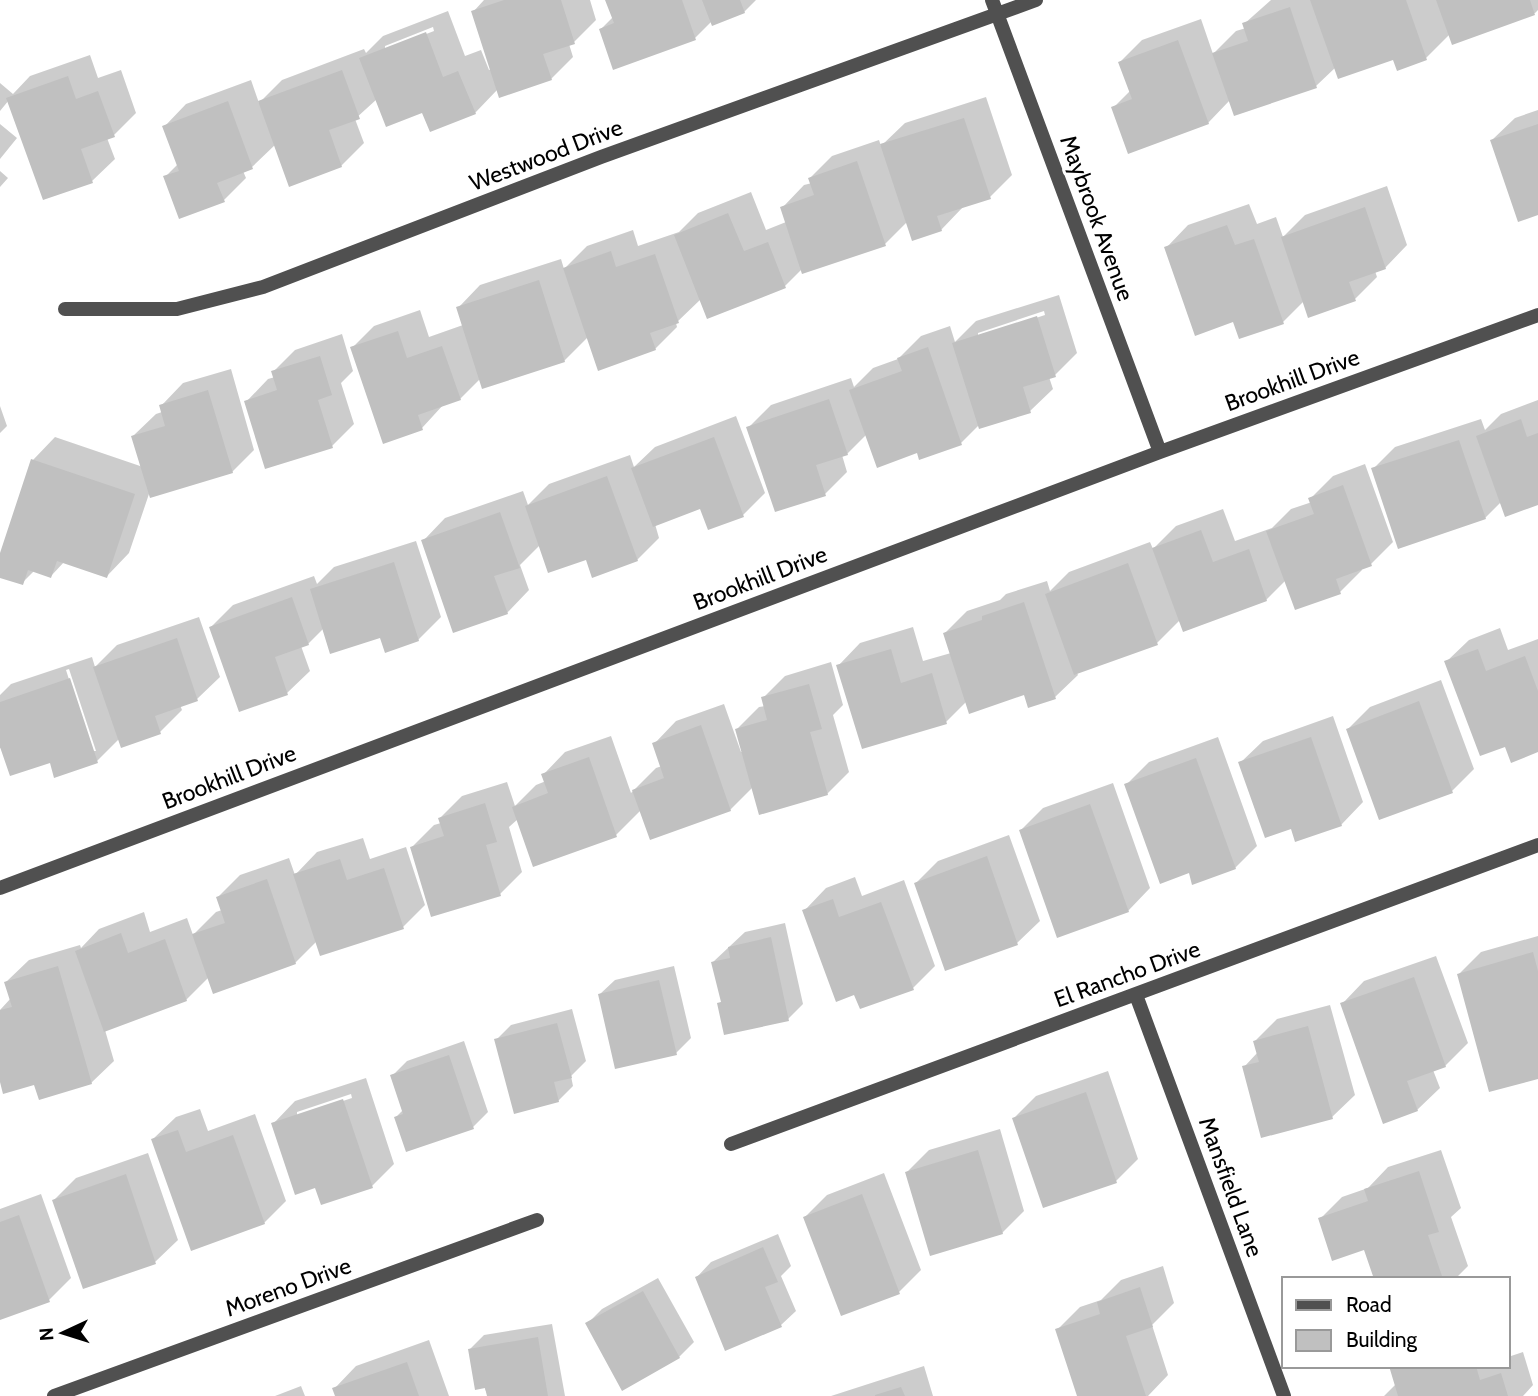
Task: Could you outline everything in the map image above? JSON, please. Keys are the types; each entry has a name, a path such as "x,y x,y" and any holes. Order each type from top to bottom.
{"street":[{"name":"Maybrook Avenue","path":"992,0 1160,452"},
{"name":"Westwood Drive","path":"65,309 177,309 263,287 601,158 1037,0"},
{"name":"Brookhill Drive","path":"0,888 1160,452 1538,315"},
{"name":"El Rancho Drive","path":"731,1144 1538,845"},
{"name":"Mansfield Lane","path":"1136,995 1284,1396"},
{"name":"Moreno Drive","path":"54,1396 537,1220"}],"building":[{"path":"504,0 561,0 575,44 543,54 552,80 499,98 471,11"},
{"path":"605,0 682,0 696,40 613,70 599,29 614,23"},
{"path":"702,0 740,0 745,13 712,26"},
{"path":"1310,0 1406,0 1427,60 1397,71 1393,60 1338,79"},
{"path":"1436,0 1530,0 1535,15 1452,45"},
{"path":"1290,7 1317,88 1234,116 1212,53 1248,41 1242,23"},
{"path":"426,32 443,77 458,71 476,114 430,132 422,113 386,127 359,58"},
{"path":"1178,40 1209,124 1128,154 1111,107 1132,99 1118,62"},
{"path":"342,70 360,119 329,130 342,167 289,187 258,101"},
{"path":"68,76 76,99 98,91 115,137 81,149 93,183 43,200 6,98"},
{"path":"228,101 253,169 217,183 225,202 179,219 163,176 179,171 162,126"},
{"path":"964,118 991,199 937,216 942,231 912,241 880,144"},
{"path":"1538,124 1538,215 1518,222 1490,140"},
{"path":"857,161 886,246 802,274 780,207 814,195 808,178"},
{"path":"1365,207 1386,269 1349,282 1356,301 1308,318 1281,237"},
{"path":"728,213 744,251 768,242 786,288 707,319 674,235"},
{"path":"1227,225 1235,245 1254,239 1284,324 1239,339 1233,322 1195,336 1164,247"},
{"path":"611,251 616,267 655,254 679,323 650,333 656,350 598,371 563,268"},
{"path":"539,280 565,362 482,389 456,307"},
{"path":"1037,316 1056,377 1023,387 1031,413 979,429 952,343"},
{"path":"398,331 407,358 442,346 461,400 418,415 423,430 383,444 350,347"},
{"path":"928,347 962,445 919,460 917,453 877,468 849,390 902,371 897,358"},
{"path":"320,356 332,395 318,400 333,448 265,469 244,401 277,390 271,371"},
{"path":"208,390 233,473 150,498 131,436 165,426 159,405"},
{"path":"829,399 848,455 816,465 826,496 775,512 746,427"},
{"path":"1521,419 1527,437 1538,433 1538,505 1505,517 1476,436"},
{"path":"714,437 744,517 708,530 700,509 653,527 631,468"},
{"path":"1459,440 1486,519 1398,549 1371,468"},
{"path":"31,459 135,494 107,578 57,561 51,578 28,570 23,585 0,578 0,553"},
{"path":"607,476 638,561 592,578 586,560 548,573 525,506"},
{"path":"1343,485 1372,566 1336,579 1341,594 1295,610 1266,531 1314,514 1308,498"},
{"path":"500,512 520,568 494,576 508,614 453,633 421,540"},
{"path":"1201,530 1213,562 1249,549 1267,601 1183,632 1152,548"},
{"path":"394,562 419,641 385,653 380,638 330,654 310,589"},
{"path":"1128,563 1158,645 1074,675 1045,594"},
{"path":"292,597 309,645 275,657 288,695 239,712 209,627"},
{"path":"1024,602 1056,699 1028,708 1024,695 969,714 943,633"},
{"path":"177,638 198,701 155,716 161,734 121,748 93,667"},
{"path":"891,649 901,683 932,673 947,724 862,749 836,665"},
{"path":"1478,649 1486,671 1525,656 1538,691 1538,752 1511,763 1505,747 1480,756 1444,661"},
{"path":"70,678 98,763 54,778 50,763 10,776 0,747 0,702"},
{"path":"809,684 822,729 810,732 828,795 759,815 735,729 767,720 761,697"},
{"path":"1419,701 1453,793 1379,820 1346,729"},
{"path":"701,725 731,811 650,840 632,790 664,778 652,743"},
{"path":"1311,737 1342,826 1295,842 1291,829 1265,838 1238,762"},
{"path":"589,757 617,837 533,867 512,807 548,793 541,774"},
{"path":"1196,758 1236,869 1192,885 1189,873 1160,884 1124,784"},
{"path":"485,803 497,842 486,845 501,896 431,917 410,847 444,836 438,818"},
{"path":"1090,804 1129,912 1057,938 1019,830"},
{"path":"987,856 1018,945 945,971 914,883"},
{"path":"340,859 347,880 384,868 404,929 320,956 293,874"},
{"path":"267,879 296,964 213,994 192,934 225,923 216,897"},
{"path":"833,899 839,917 881,902 914,990 860,1009 854,995 836,1002 802,910"},
{"path":"121,933 128,953 165,939 187,1001 104,1032 75,951"},
{"path":"771,937 789,1021 724,1035 717,1003 721,1002 711,962 730,958 728,947"},
{"path":"1533,952 1538,971 1538,1079 1489,1092 1457,974"},
{"path":"58,966 92,1084 39,1100 34,1085 3,1094 0,1082 0,1010 12,1007 4,982"},
{"path":"1414,977 1446,1067 1407,1081 1418,1111 1383,1124 1340,1003"},
{"path":"659,980 677,1055 615,1069 598,994"},
{"path":"557,1023 572,1078 554,1082 559,1102 514,1114 494,1039"},
{"path":"1308,1026 1333,1119 1261,1138 1242,1066 1259,1062 1253,1041"},
{"path":"449,1055 474,1129 406,1152 394,1117 403,1114 390,1075"},
{"path":"1086,1092 1117,1183 1043,1208 1012,1118"},
{"path":"343,1099 373,1188 321,1205 315,1188 295,1195 271,1123"},
{"path":"178,1130 186,1152 233,1135 265,1224 191,1251 151,1139"},
{"path":"978,1150 1003,1234 930,1256 905,1172"},
{"path":"1419,1171 1439,1232 1428,1235 1442,1277 1373,1277 1364,1250 1332,1261 1318,1218 1368,1201 1364,1189"},
{"path":"126,1174 156,1264 83,1289 52,1200"},
{"path":"862,1194 900,1294 841,1316 803,1217"},
{"path":"19,1215 50,1302 0,1320 0,1222"},
{"path":"763,1247 778,1282 765,1287 782,1327 725,1351 695,1277"},
{"path":"1140,1287 1153,1327 1126,1336 1146,1396 1077,1396 1055,1329 1100,1314 1097,1302"},
{"path":"643,1291 680,1358 622,1391 585,1323"},
{"path":"538,1337 548,1396 487,1396 485,1388 475,1390 468,1349"},
{"path":"407,1362 419,1396 335,1396 332,1388"},
{"path":"1390,1368 1477,1368 1480,1380 1501,1373 1508,1396 1398,1396"},
{"path":"901,1387 905,1396 875,1396 875,1395"}]}
